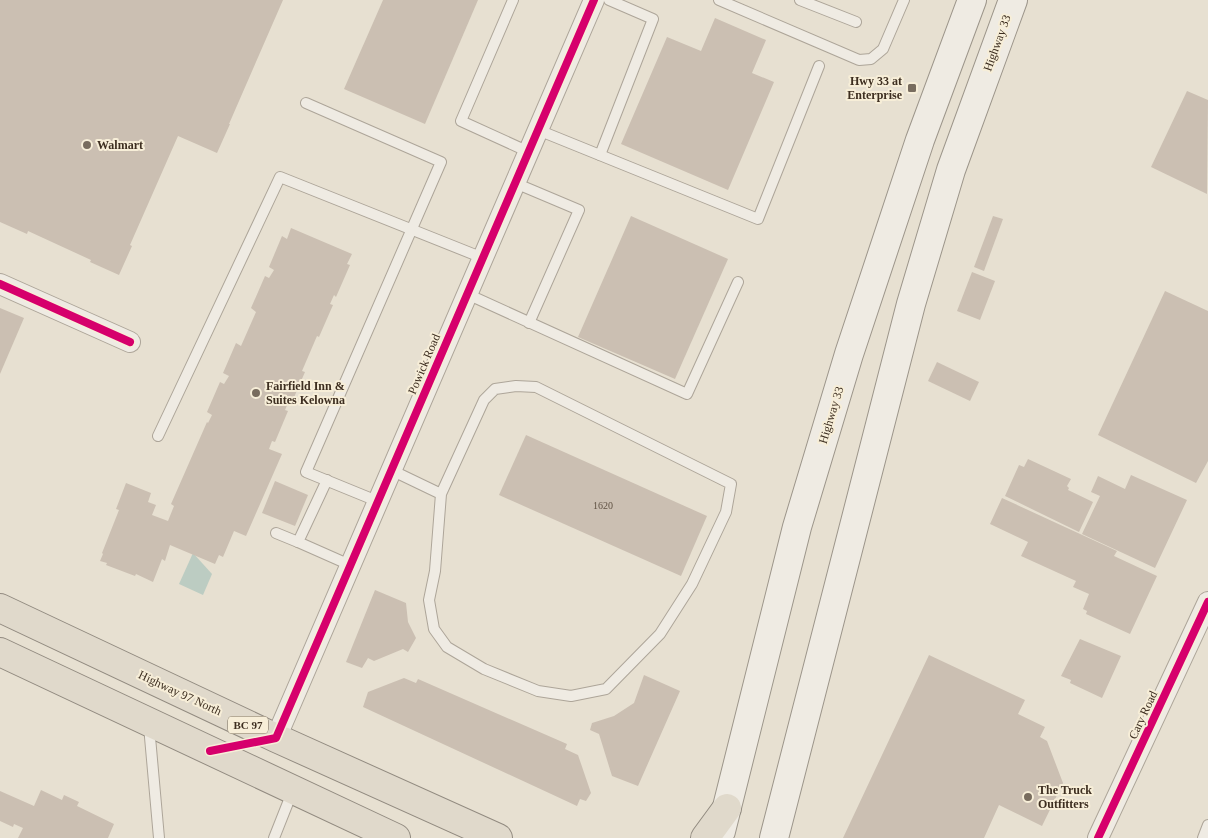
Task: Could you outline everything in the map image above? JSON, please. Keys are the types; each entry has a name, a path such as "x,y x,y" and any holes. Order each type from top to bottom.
{"highway":[{"name":"Highway 97 North","path":"0,608 276,738 498,838"},
{"path":"0,652 396,838"},
{"path":"210,750 276,738"},
{"path":"705,838 727,808"}],"main road":[{"name":"Highway 33","path":"720,838 797,527 844,372 920,140 972,0"},
{"name":"Highway 33","path":"774,838 911,304 951,170 1013,0"}],"street":[{"name":"Powick Road","path":"276,738 594,0"},
{"path":"0,284 130,342"},
{"name":"Cary Road","path":"1098,838 1208,602"}],"lane":[{"path":"513,0 461,121 528,152"},
{"path":"600,155 653,19 608,0"},
{"path":"719,0 859,60 871,59 883,49 904,0"},
{"path":"800,0 856,22"},
{"path":"538,130 758,219 819,66"},
{"path":"306,103 441,162 306,472 377,502"},
{"path":"158,436 280,177 483,258"},
{"path":"515,182 578,210 529,323"},
{"path":"467,294 687,394 738,282"},
{"path":"516,386 536,387 731,484 726,512 692,584 660,634 606,689 571,696 538,691 484,669 447,647 434,629 429,600 435,571 441,494 484,400 495,389 516,386"},
{"path":"391,470 441,494"},
{"path":"298,542 327,480"},
{"path":"276,533 350,565"},
{"path":"149,723 159,838"},
{"path":"274,838 293,789"},
{"path":"1203,838 1208,825"}],"shaded area":[{"path":"193,553 212,574 203,595 179,584"}],"building":[{"name":"Walmart","path":"0,0 283,0 217,153 178,136 130,245 132,246 119,275 28,231 27,234 0,222"},
{"path":"383,0 478,0 425,124 344,89"},
{"path":"715,18 766,40 752,73 774,82 728,190 621,144 667,37 701,51"},
{"path":"1187,91 1208,100 1207,194 1151,167"},
{"path":"631,216 728,259 675,379 578,337"},
{"path":"993,216 1003,219 984,271 974,267"},
{"name":"Fairfield Inn & Suites Kelowna","path":"291,228 352,254 347,264 350,265 336,297 334,295 330,304 333,305 302,371 305,372 292,402 289,401 285,410 288,411 275,442 272,441 269,449 282,454 246,536 234,531 223,557 219,555 215,564 170,545 165,561 162,559 153,582 136,574 135,576 106,565 107,563 100,561 119,510 116,509 126,483 151,493 148,502 156,505 152,515 168,521 174,506 171,504 207,422 212,415 207,412 220,382 224,384 229,376 223,373 236,343 241,346 256,312 251,308 265,276 269,278 274,270 269,267 282,236 287,239"},
{"path":"972,272 995,281 980,320 957,311"},
{"path":"1165,291 1208,311 1208,461 1196,483 1098,435"},
{"path":"0,308 24,318 0,374"},
{"path":"937,362 979,382 970,401 928,381"},
{"path":"526,435 707,516 681,576 499,495"},
{"path":"1028,459 1071,479 1067,486 1068,490 1093,502 1079,532 1005,496 1019,465 1024,467"},
{"path":"1131,475 1187,500 1155,568 1082,534 1100,496 1091,492 1098,476 1125,489"},
{"path":"275,481 308,495 295,526 262,513"},
{"path":"1002,498 1117,551 1114,556 1157,576 1130,634 1086,614 1087,611 1083,609 1089,594 1073,587 1076,581 1021,556 1028,542 990,524"},
{"path":"375,590 406,603 408,622 416,638 408,652 403,649 374,661 368,658 362,668 346,662"},
{"path":"1080,639 1121,656 1102,698 1070,683 1071,680 1061,676"},
{"path":"929,655 1025,700 1018,714 1045,727 1040,737 1047,741 1063,783 1042,826 999,805 984,838 843,838"},
{"path":"644,675 680,691 638,786 612,776 599,734 590,730 592,723 614,716 634,703"},
{"path":"404,678 416,683 418,679 567,744 565,749 578,755 591,793 586,801 580,799 577,806 363,707 368,692"},
{"path":"41,790 62,800 64,795 79,802 77,806 114,824 108,838 18,838 23,828 14,824 13,827 0,821 0,791 34,806"}],"cycle path":[{"path":"210,751 276,738 594,0"},
{"path":"0,284 130,342"},
{"path":"1098,838 1208,602"}],"place":[{"name":"Hwy 33 at Enterprise","path":"912,88"},
{"name":"Walmart","path":"87,145"},
{"name":"Fairfield Inn & Suites Kelowna","path":"256,393"},
{"name":"The Truck Outfitters","path":"1028,797"}]}
